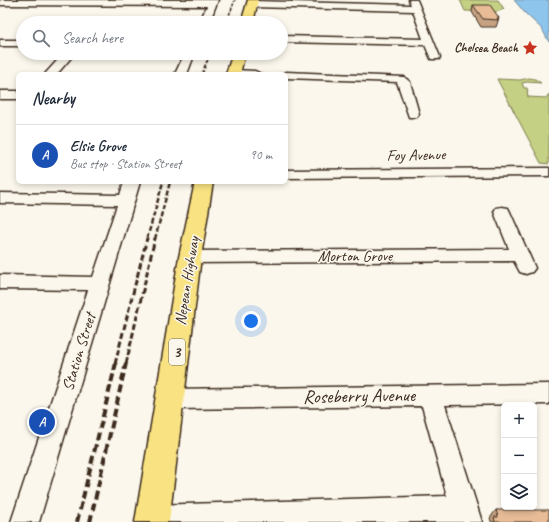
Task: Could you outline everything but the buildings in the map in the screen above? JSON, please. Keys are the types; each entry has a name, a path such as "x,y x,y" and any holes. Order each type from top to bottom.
{"highway":[{"path":"249,16 253,2"},
{"path":"234,72 237,60"},
{"name":"Nepean Highway","path":"152,520 190,257 204,184"}],"street":[{"path":"0,2 213,1 207,16"},
{"path":"253,2 415,4 435,57"},
{"path":"288,39 429,42"},
{"path":"0,43 16,43"},
{"path":"53,72 64,60"},
{"path":"182,72 187,60"},
{"path":"288,75 399,78 404,82 413,114"},
{"path":"0,95 16,95"},
{"name":"Foy Avenue","path":"288,174 546,172"},
{"path":"0,198 129,191"},
{"name":"Station Street","path":"25,522 129,191"},
{"name":"Morton Grove","path":"190,257 523,261 502,212"},
{"path":"0,282 100,284"},
{"name":"Roseberry Avenue","path":"170,399 549,394"},
{"path":"152,520 466,515 430,395"}],"green space":[{"path":"460,0 498,0 504,9 496,12 465,11"},
{"path":"529,78 535,79 541,83 522,83 524,88 527,88 528,97 546,98 549,94 549,164 541,163 497,79 520,80"}],"water":[{"path":"514,0 549,0 549,42 542,29"}],"railway":[{"path":"229,16 235,0"},
{"path":"203,72 207,61"},
{"path":"147,239 162,184"},
{"path":"155,239 169,184"},
{"path":"115,364 147,238"},
{"path":"126,364 155,238"},
{"path":"77,522 116,363"},
{"path":"90,522 126,363"}],"place":[{"name":"Chelsea Beach","path":"530,48"},
{"name":"Elsie Grove","path":"42,422"}]}
